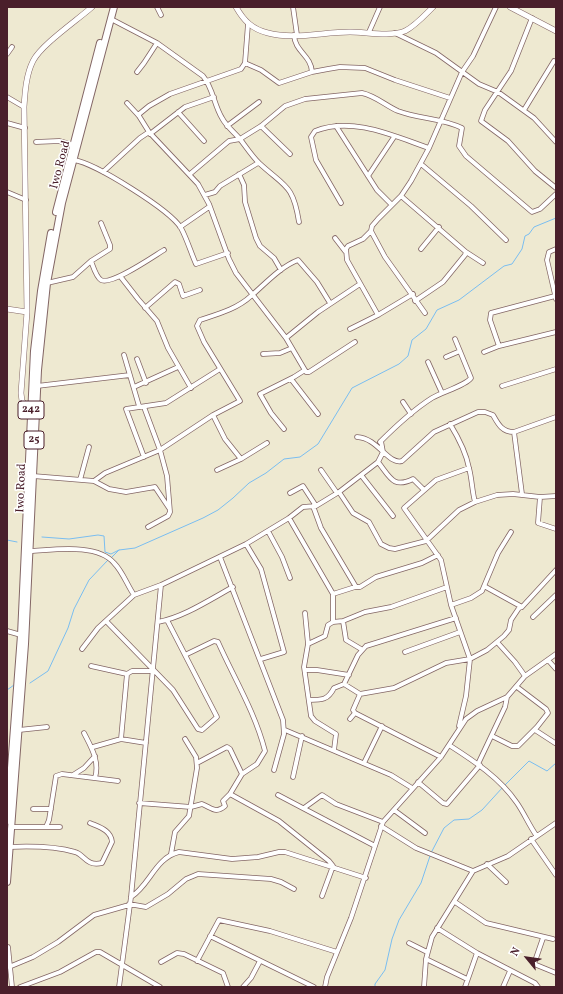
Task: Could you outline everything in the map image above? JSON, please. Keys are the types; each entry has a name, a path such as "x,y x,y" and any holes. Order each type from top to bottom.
{"main road":[{"name":"Iwo Road","path":"7,882 12,827 11,801 32,447 47,283 56,230 110,7"},
{"name":"Iwo Road","path":"7,821 11,801 19,730 33,476 31,410 34,351 41,291 58,202 73,145 114,7"}],"street":[{"path":"31,410 22,401 21,393 28,312 24,107 30,68 37,54 92,7"},
{"path":"157,7 161,15"},
{"path":"236,7 248,24 266,33 295,35 331,32 394,33 408,29 433,7"},
{"path":"293,7 295,45 309,61 312,72"},
{"path":"369,32 380,7"},
{"path":"425,313 416,301 413,294 385,257 372,231 372,226 401,196 421,164 462,72 473,56 496,7"},
{"path":"510,7 556,32"},
{"path":"532,18 511,71 485,110 481,121 508,141 535,171 556,188"},
{"path":"111,19 157,43 197,71 207,81 218,110 227,126 240,139 258,163 283,182 288,188 295,201 299,222"},
{"path":"138,115 149,106 170,94 226,73 241,69 245,63 248,24"},
{"path":"394,33 436,53 479,84 498,92 524,110 556,142"},
{"path":"137,72 157,43"},
{"path":"7,54 12,47"},
{"path":"524,110 554,61"},
{"path":"245,63 261,70 279,83 312,72 340,67 366,68 395,80 450,98"},
{"path":"190,174 229,141 240,139 261,126 286,106 305,99 340,94 362,93 369,94 398,111 441,120 462,128 459,146 466,156 532,212 540,209 556,194"},
{"path":"7,97 24,107"},
{"path":"103,172 140,138 150,133 178,112 214,97"},
{"path":"227,126 259,102"},
{"path":"127,103 138,115 150,133 190,174 205,195 236,272 252,296 286,338 305,370 308,373 312,371 355,342"},
{"path":"178,112 204,141"},
{"path":"7,124 25,128"},
{"path":"261,126 290,154"},
{"path":"341,203 330,183 320,170 311,145 311,135 315,131 336,126 365,128 429,148"},
{"path":"336,126 368,176 392,205"},
{"path":"368,176 394,137"},
{"path":"36,142 59,141 73,145"},
{"path":"74,160 82,161 103,172 156,205 180,227 196,264 228,253"},
{"path":"205,195 215,192 220,186 258,163"},
{"path":"421,164 471,206 506,240"},
{"path":"240,174 244,185 245,202 256,238 260,246 274,258 282,270"},
{"path":"7,192 26,200"},
{"path":"401,196 439,227 466,252 483,263"},
{"path":"180,227 209,206"},
{"path":"47,283 73,277 110,247 101,222"},
{"path":"421,249 439,227"},
{"path":"345,251 348,246 363,240 372,231"},
{"path":"334,238 345,251 347,260 378,315"},
{"path":"499,346 490,320 491,313 556,297 547,260 549,252 556,249"},
{"path":"91,261 101,280 108,280 120,276 164,250"},
{"path":"416,301 443,282 466,252"},
{"path":"94,481 105,473 160,450 213,415 240,401 204,342 198,328 198,323 200,320 228,311 252,296 282,270 299,260 317,282 330,303"},
{"path":"120,276 145,308 152,313 178,367 191,388"},
{"path":"145,308 175,282 179,284 183,296 200,290"},
{"path":"286,338 330,303 360,284"},
{"path":"350,329 378,315 413,294"},
{"path":"7,308 28,312"},
{"path":"484,352 499,346 556,332"},
{"path":"377,445 410,414 442,393 466,383 471,378 455,339"},
{"path":"263,354 280,353 292,348"},
{"path":"446,358 460,351"},
{"path":"124,356 141,407 160,450 167,476 170,515 148,527"},
{"path":"137,359 146,383"},
{"path":"428,362 442,393"},
{"path":"134,387 146,383 178,367"},
{"path":"144,457 125,411 127,408 166,404 220,369"},
{"path":"502,386 556,369"},
{"path":"284,429 271,413 260,394 305,370"},
{"path":"37,386 130,375"},
{"path":"290,378 318,414"},
{"path":"403,402 410,414"},
{"path":"357,437 368,439 392,459 400,461 434,432 478,412 485,412 493,415 498,425 506,430 514,432 556,417"},
{"path":"213,415 225,439 241,459"},
{"path":"450,424 464,452 469,468 471,488 475,502"},
{"path":"514,432 522,494"},
{"path":"82,649 98,628 107,622 134,596 161,585 246,544 289,518 303,507 315,506 338,493 378,462 383,452 381,442"},
{"path":"217,470 241,459 267,443"},
{"path":"80,480 89,447"},
{"path":"378,462 396,483 401,484 413,479 424,490"},
{"path":"459,728 466,696 470,659 451,605 438,555 426,541 404,508 442,476 469,468"},
{"path":"321,470 353,513 369,522 378,541 385,547 403,548 426,541 459,510 475,502 497,496 522,494 540,497 556,496"},
{"path":"362,475 393,516"},
{"path":"33,476 94,481 109,489 126,492 155,487 169,508"},
{"path":"290,493 303,486 315,506 321,528 355,587"},
{"path":"163,498 168,494"},
{"path":"540,497 538,523 556,528"},
{"path":"289,518 333,594 333,622"},
{"path":"268,531 290,578"},
{"path":"451,605 471,598 482,591 498,553 511,532"},
{"path":"246,544 261,569 284,652 261,659"},
{"path":"30,551 58,549 101,553 114,563 134,596"},
{"path":"333,594 355,587 360,587 376,577 422,563 438,555"},
{"path":"220,557 261,659 285,730 274,770"},
{"path":"344,684 360,694 394,688 446,663 470,659 487,650 509,630 511,620 519,608 522,607 539,586 556,570"},
{"path":"119,987 131,897 161,585"},
{"path":"484,586 522,607"},
{"path":"308,644 325,636 328,625 333,622 343,621 365,612 391,607 446,587"},
{"path":"158,622 166,620 233,588"},
{"path":"533,617 556,595"},
{"path":"305,613 308,644 304,662 312,719 336,734 334,750"},
{"path":"309,700 326,699 330,696 334,688 344,684 361,649 366,646 456,618"},
{"path":"107,622 173,690 198,729 202,730 217,717 166,620"},
{"path":"343,621 346,640 361,649"},
{"path":"7,631 21,635"},
{"path":"404,652 460,632"},
{"path":"139,803 191,807 202,804 215,811 219,811 225,806 223,801 230,794 242,774 257,764 264,751 249,705 239,689 218,642 214,641 184,655"},
{"path":"497,642 526,676"},
{"path":"325,987 366,878 382,824 412,788 441,757 459,728 471,714 507,697 517,688 526,676 556,654"},
{"path":"548,660 556,669"},
{"path":"92,666 127,674 132,671 153,669"},
{"path":"305,670 317,670 349,675"},
{"path":"121,739 127,674"},
{"path":"492,736 515,747 518,746 535,730 548,711 517,688"},
{"path":"355,713 353,710 360,694"},
{"path":"418,782 442,802 447,804 479,765 507,697"},
{"path":"350,719 355,713"},
{"path":"355,713 441,757"},
{"path":"364,763 382,726"},
{"path":"19,730 47,727"},
{"path":"285,730 396,777 412,788"},
{"path":"535,730 555,743"},
{"path":"84,733 93,747 98,770 95,778"},
{"path":"293,777 302,736"},
{"path":"93,747 121,739 146,743"},
{"path":"172,854 173,836 187,820 191,807 197,763 196,757 185,739"},
{"path":"449,745 479,765 503,786 517,803 536,836"},
{"path":"197,763 227,747 230,748 242,774"},
{"path":"73,775 84,768 94,756"},
{"path":"46,828 51,809 56,776 62,774 118,781"},
{"path":"230,794 279,821 317,851 333,866"},
{"path":"278,795 375,846"},
{"path":"304,808 322,795 336,804 382,824 416,848 434,854 473,872"},
{"path":"33,810 51,809"},
{"path":"394,810 425,833"},
{"path":"10,847 64,849 78,853 86,861 98,864 102,863 112,842 112,838 106,830 90,823"},
{"path":"424,987 427,952 437,928 473,872 487,864 508,856 556,823"},
{"path":"12,827 60,827"},
{"path":"531,839 556,875"},
{"path":"131,897 140,891 151,873 172,854 184,852 232,859 258,857 279,852 286,852 333,866 366,878"},
{"path":"487,864 506,882"},
{"path":"322,896 333,866"},
{"path":"9,967 33,957 58,942 94,915 129,904 146,907 168,894 186,879 198,874 271,879 281,882 294,889"},
{"path":"454,902 482,922 543,938 553,939"},
{"path":"197,961 217,922 222,920 270,931 337,952"},
{"path":"437,928 477,953 535,983 538,987"},
{"path":"210,936 314,987"},
{"path":"543,938 534,964 556,973"},
{"path":"409,943 427,952"},
{"path":"8,947 12,987"},
{"path":"20,987 60,972 96,952 100,952 160,987"},
{"path":"161,962 180,953 223,974 228,987"},
{"path":"466,987 467,979 477,953"},
{"path":"426,959 467,979"},
{"path":"243,987 251,978 260,961"},
{"path":"503,987 510,971"}],"waterway":[{"path":"111,558 119,550 135,548 218,510 249,483 266,473 284,459 300,457 318,444 352,388 399,364 408,356 412,340 426,329 437,310 459,300 504,266 512,264 522,249 525,236 529,234 534,227 556,218"},
{"path":"42,537 69,539 98,535 104,536 105,552 111,554 119,550"},
{"path":"7,540 17,542"},
{"path":"30,683 48,671 68,628 74,609 89,580 108,560"},
{"path":"7,690 14,685"},
{"path":"505,785 529,761 547,771 556,763"},
{"path":"431,853 444,828 454,820 469,819 482,810 503,787"},
{"path":"375,987 375,984 385,970 392,939 399,920 421,883 430,856"}]}
